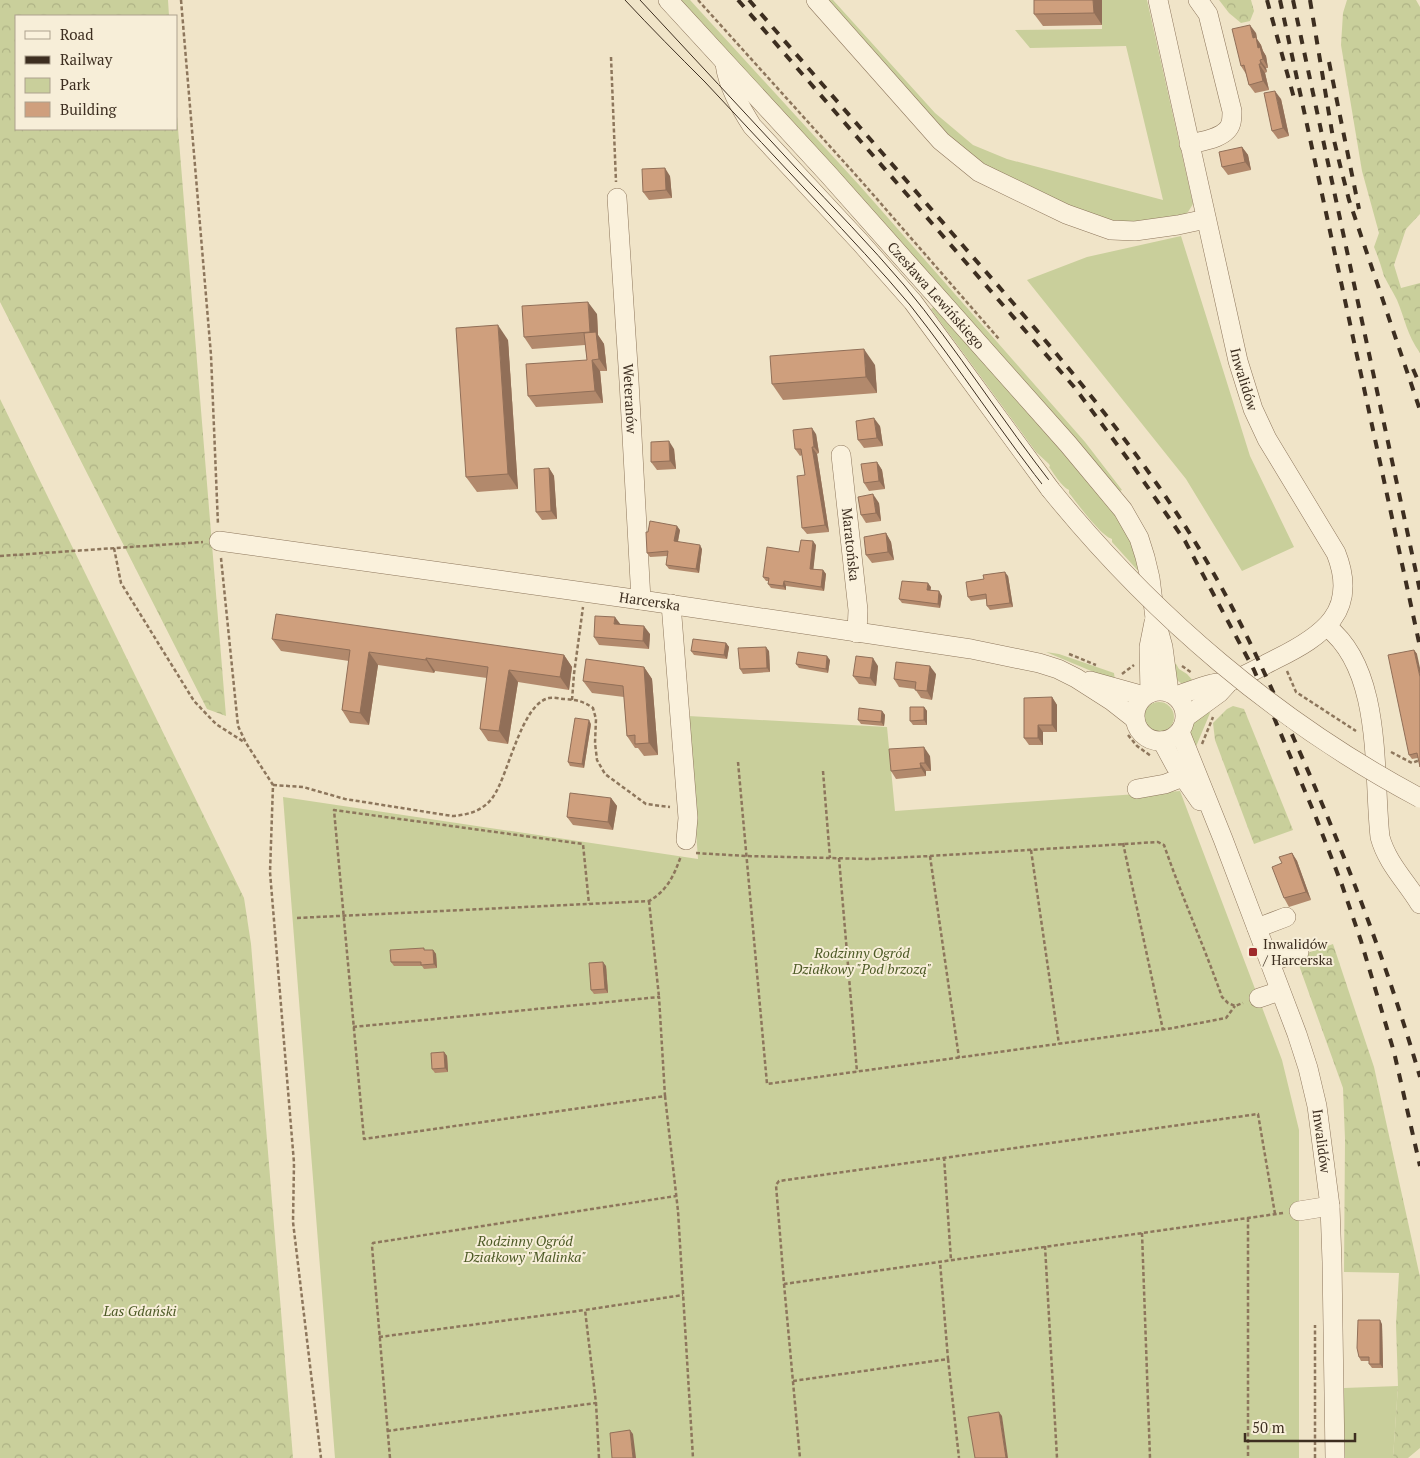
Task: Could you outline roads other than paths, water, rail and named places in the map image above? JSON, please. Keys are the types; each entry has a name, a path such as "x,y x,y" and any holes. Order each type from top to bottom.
{"street":[{"name":"Czesława Lewińskiego","path":"668,0 855,204 1113,496 1138,538 1150,578 1155,618 1172,694"},
{"path":"816,0 941,141 979,172 1066,214 1111,230 1135,231 1206,219"},
{"name":"Inwalidów","path":"1158,0 1238,361 1253,409 1267,439 1336,553 1340,563 1343,583 1342,595 1336,614 1327,627 1310,640 1230,681 1172,694"},
{"path":"1189,144 1212,139 1224,133 1231,124 1232,110 1208,14 1198,0"},
{"path":"724,59 726,72 740,107 752,126 913,302 1050,489 1128,577 1173,621 1227,669 1275,706 1325,741 1420,798"},
{"name":"Weteranów","path":"617,198 630,381 641,600"},
{"name":"Maratońska","path":"841,455 858,610 857,633"},
{"name":"Harcerska","path":"219,541 671,604 980,650 1040,663 1076,678 1147,694"},
{"path":"671,604 688,818 684,846"},
{"name":"Czesława Lewińskiego","path":"1147,694 1149,647 1155,618"},
{"path":"1327,627 1336,634 1354,659 1368,699 1380,837 1387,858 1420,904"},
{"name":"Harcerska","path":"1076,678 1112,701 1135,719"},
{"name":"Inwalidów","path":"1230,681 1183,725 1222,838 1270,962 1308,1068 1315,1096 1330,1206 1335,1458"},
{"path":"1156,691 1172,694 1184,707 1183,725 1174,738 1162,741 1149,739 1137,727 1135,710 1138,702 1147,694 1156,691"},
{"name":"Inwalidów","path":"1162,741 1222,838"},
{"path":"1137,789 1165,784 1183,777"},
{"path":"1257,928 1286,917"},
{"path":"1270,962 1299,952"},
{"path":"1259,998 1280,991"},
{"path":"1299,1211 1330,1206"}],"tram line":[{"path":"625,0 705,82 899,292 1053,498 1091,544 1132,588 1175,630 1268,707 1317,742 1368,774 1420,803"},
{"path":"640,0 904,285 1055,488 1135,578 1222,659 1269,696 1368,764 1420,794"}],"railway":[{"path":"738,0 1075,388 1133,466 1185,541 1254,670 1315,815 1342,885 1394,1052 1420,1166"},
{"path":"749,0 1055,352 1113,424 1167,498 1207,561 1247,636 1312,780 1363,906 1393,991 1420,1077"},
{"path":"1267,0 1294,98"},
{"path":"1280,0 1420,647"},
{"path":"1293,0 1420,591"},
{"path":"1310,0 1332,132 1349,200 1420,410"},
{"path":"1329,62 1359,209"},
{"path":"1413,369 1420,385"}],"place":[{"name":"Inwalidów / Harcerska","path":"1253,952"}],"park label":[{"name":"Rodzinny Ogród Działkowy \"Pod brzozą\"","path":"862,962"},
{"name":"Rodzinny Ogród Działkowy \"Malinka\"","path":"525,1250"},
{"name":"Las Gdański","path":"140,1311"}]}
